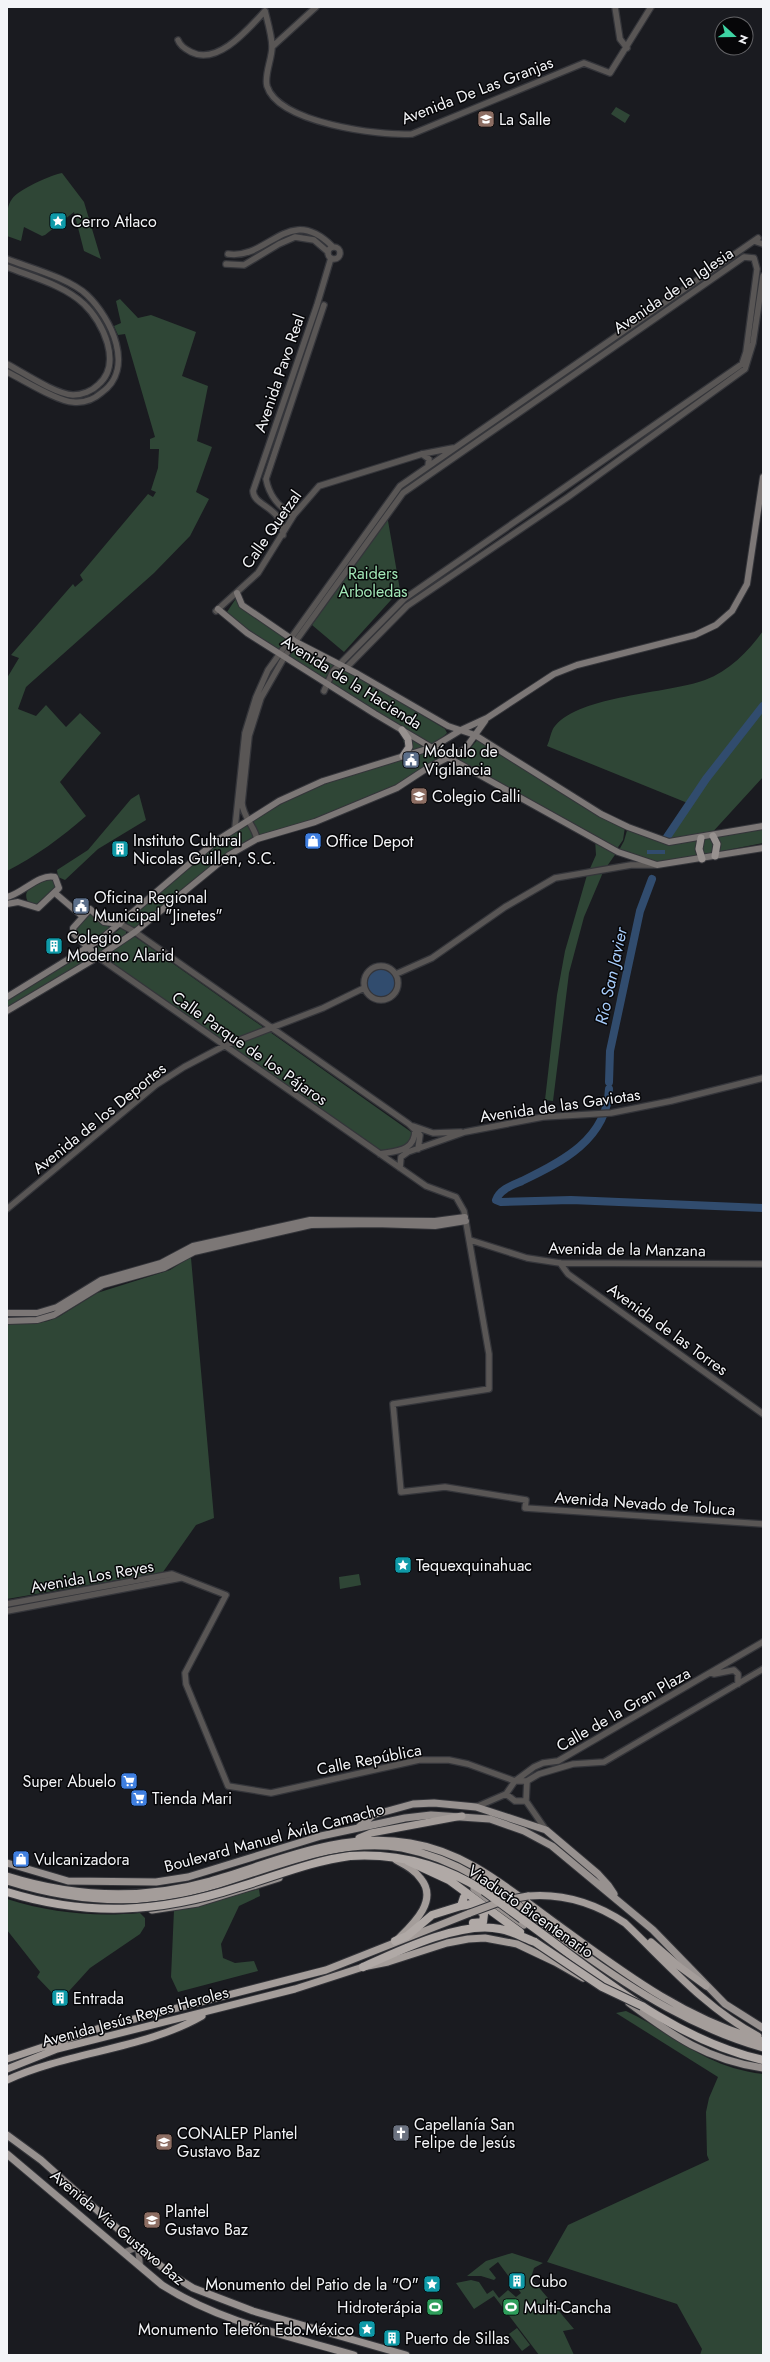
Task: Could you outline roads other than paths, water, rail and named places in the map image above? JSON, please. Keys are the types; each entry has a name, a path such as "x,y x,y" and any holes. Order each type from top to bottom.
{"highway":[{"path":"352,1841 371,1833 462,1816"},
{"name":"Boulevard Manuel Ávila Camacho","path":"7,1876 53,1889 78,1892 111,1894 154,1892 204,1883 313,1848 352,1841 383,1840 411,1843 439,1849 482,1869 654,1994 710,2023 763,2040"},
{"name":"Boulevard Manuel Ávila Camacho","path":"7,1881 54,1894 116,1900 183,1894 269,1869 314,1854 357,1847 399,1848 433,1855 456,1864 485,1881 579,1951 668,2010 707,2029 763,2048"},
{"name":"Viaducto Bicentenario","path":"7,1892 32,1900 73,1907 144,1908 198,1899 336,1858 367,1855 398,1857 429,1865 471,1884 642,2006 707,2042 763,2060"},
{"path":"393,1943 419,1918 424,1908 426,1894 422,1880 396,1860"},
{"path":"408,1861 448,1881 479,1899 500,1918 602,1987 642,2006"},
{"path":"248,1889 269,1869"},
{"path":"448,1881 464,1897 479,1899"},
{"path":"7,2059 103,2027 318,1972 470,1913 506,1900 528,1896 544,1895 577,1900 594,1905 647,1938 680,1967 706,1986"},
{"path":"461,1906 464,1897"},
{"path":"116,1900 144,1911"},
{"path":"393,1943 407,1936 432,1915 469,1904 476,1906 484,1914 484,1920 481,1923 458,1926 439,1936"},
{"path":"624,1923 715,2008 737,2025 763,2040"},
{"path":"363,1967 462,1928 500,1928 535,1942"},
{"name":"Avenida Jesús Reyes Heroles","path":"7,2069 58,2049 210,2011 295,1988 363,1967 388,1962 447,1943 468,1939 503,1940 531,1949 607,1994 630,2004"},
{"path":"7,2080 34,2070 192,2022 210,2011"}],"main road":[{"path":"7,997 88,948 120,924 195,858 235,828 279,801 324,781 433,747 460,730 487,718 554,674 577,664 695,635 724,619 741,598 747,584 763,477"},
{"name":"Avenida de la Hacienda","path":"237,593 242,604 296,642 340,664 448,726 475,735 601,814 628,827 669,842 713,836 763,826"},
{"name":"Avenida de la Hacienda","path":"217,610 247,633 402,730 433,747 449,758 618,852 657,865 702,859 763,848"},
{"path":"7,1011 98,957 135,932 230,855 257,839 315,822 397,788 429,767 465,749 487,718"},
{"path":"402,730 408,739 409,747 403,756"},
{"path":"713,836 717,844 715,856"},
{"path":"701,838 699,852 702,859"},
{"path":"7,898 45,877 54,877 59,888 55,894 38,908 27,903 18,902 7,904"},
{"path":"27,903 25,895 30,886"},
{"path":"55,894 82,916 90,909 104,922 120,924"},
{"name":"Calle Parque de los Pájaros","path":"82,916 72,931 98,957"},
{"path":"7,1313 44,1311 57,1307 101,1280 160,1263 193,1246 310,1220 465,1219"},
{"path":"7,1321 37,1320 54,1315 103,1285 164,1268 194,1252 311,1225 375,1224 435,1226 465,1219"},
{"path":"358,1828 373,1815 413,1804 434,1803 476,1807 546,1830 600,1875 616,1898"},
{"name":"Boulevard Manuel Ávila Camacho","path":"7,1863 68,1880 156,1882 188,1877 321,1836 405,1818 462,1816 490,1819 524,1831 552,1846 653,1930 725,2004 763,2028"},
{"path":"7,1895 74,1910 110,1912 144,1911 198,1903 248,1889 307,1868 335,1861 373,1858 408,1861 436,1869 454,1876 479,1899"},
{"path":"448,1881 479,1899 630,2004 705,2053 727,2061 763,2068"},
{"name":"Avenida Via Gustavo Baz","path":"7,2135 41,2160 138,2247 172,2275 204,2294 307,2327 406,2355"},
{"name":"Avenida Via Gustavo Baz","path":"7,2154 125,2252 162,2285 205,2309 253,2326 354,2355"},
{"path":"125,2252 138,2247 140,2266"}],"street":[{"path":"272,47 316,7"},
{"path":"615,7 620,39 627,48"},
{"name":"Avenida De Las Granjas","path":"178,40 182,47 194,54 208,55 233,43 265,11 272,47 266,84 273,96 300,114 322,123 397,135 412,134 507,93 584,63 610,73 627,48 651,7"},
{"path":"226,264 244,265 279,244 301,236 314,240 328,252 331,258 337,258 340,254 337,247 332,246 314,232 292,230 243,255 228,254"},
{"name":"Avenida de la Iglesia","path":"235,828 245,733 256,697 268,670 400,486 756,239 763,244"},
{"path":"328,252 332,246"},
{"name":"Avenida de la Iglesia","path":"257,839 249,820 243,812 242,803 249,736 261,698 285,656 403,493 744,257 754,258 757,269 746,352 742,364 404,599 333,671 324,691"},
{"name":"Avenida Pavo Real","path":"283,535 283,525 279,517 253,495 256,479 317,304 331,258"},
{"path":"7,259 77,288 91,299 107,322 117,345 118,366 114,378 108,388 90,400 72,402 64,401 7,372"},
{"path":"7,267 60,288 85,304 104,332 109,347 109,363 107,373 96,388 77,395 62,393 7,364"},
{"path":"346,668 407,606 568,497 745,369 751,350 763,276"},
{"path":"60,288 64,282"},
{"path":"85,304 88,304 91,299"},
{"name":"Avenida Pavo Real","path":"294,515 284,509 270,493 266,479 324,305"},
{"name":"Calle Quetzal","path":"217,610 237,593 262,568 294,515 319,486 422,454 455,447"},
{"path":"422,454 429,459 428,466"},
{"path":"396,974 432,958 505,907 555,878 631,865 657,865"},
{"name":"Calle Parque de los Pájaros","path":"120,924 135,932 273,1027 409,1124"},
{"name":"Calle Parque de los Pájaros","path":"98,957 426,1186 456,1197 462,1205 470,1240 489,1354 489,1389 393,1404 401,1492 445,1487 526,1500 525,1508"},
{"path":"376,967 387,967 396,974 398,989 388,999 374,999 364,988 367,973 376,967"},
{"name":"Avenida de los Deportes","path":"7,1209 156,1085 224,1046 323,1008 364,988"},
{"name":"Avenida de las Gaviotas","path":"400,1168 401,1157 418,1149 465,1132 543,1117 611,1113 658,1104 763,1078"},
{"path":"409,1124 420,1138 418,1149"},
{"name":"Avenida de las Gaviotas","path":"409,1124 433,1133 465,1132"},
{"path":"380,1154 405,1149 411,1146 415,1138 415,1130"},
{"name":"Avenida de la Manzana","path":"470,1240 527,1258 560,1263 763,1264"},
{"name":"Avenida de las Torres","path":"560,1263 568,1274 763,1414"},
{"name":"Avenida Nevado de Toluca","path":"525,1508 763,1524"},
{"name":"Avenida Los Reyes","path":"7,1604 172,1574 226,1595 187,1669 185,1679 228,1786"},
{"name":"Avenida Los Reyes","path":"7,1611 181,1578"},
{"name":"Calle de la Gran Plaza","path":"506,1794 515,1781 543,1763 558,1762 763,1642"},
{"path":"738,1684 763,1669"},
{"path":"708,1675 734,1670 738,1674 738,1684"},
{"name":"Calle República","path":"228,1786 271,1793 419,1760 448,1760 468,1764 515,1781 528,1781 539,1774 573,1764 604,1762 738,1684"},
{"path":"528,1781 526,1801 546,1830"},
{"path":"476,1807 506,1794 515,1801 526,1801"}],"water":[{"path":"647,850 665,850 665,854 647,854"},
{"path":"381,969 392,973 396,984 392,995 381,999 370,995 366,984 370,973"}],"waterway":[{"name":"Río San Javier","path":"667,837 706,779 763,706"},
{"name":"Río San Javier","path":"609,1082 610,1051 640,911 652,879"},
{"path":"609,1089 606,1107 600,1122 580,1147 552,1166 507,1188 500,1193 496,1200 501,1202 571,1200 763,1208"}],"place":[{"name":"La Salle","path":"486,119"},
{"name":"Cerro Atlaco","path":"58,221"},
{"name":"Módulo de Vigilancia","path":"411,760"},
{"name":"Colegio Calli","path":"419,796"},
{"name":"Office Depot","path":"313,841"},
{"name":"Instituto Cultural Nicolas Guillen, S.C.","path":"120,849"},
{"name":"Oficina Regional Municipal \"Jinetes\"","path":"81,906"},
{"name":"Colegio Moderno Alarid","path":"54,946"},
{"name":"Tequexquinahuac","path":"403,1565"},
{"name":"Super Abuelo","path":"129,1781"},
{"name":"Tienda Mari","path":"139,1798"},
{"name":"Vulcanizadora","path":"21,1859"},
{"name":"Entrada","path":"60,1998"},
{"name":"Capellanía San Felipe de Jesús","path":"401,2133"},
{"name":"CONALEP Plantel Gustavo Baz","path":"164,2142"},
{"name":"Plantel Gustavo Baz","path":"152,2220"},
{"name":"Cubo","path":"517,2281"},
{"name":"Monumento del Patio de la \"O\"","path":"432,2284"},
{"name":"Hidroterápia","path":"435,2307"},
{"name":"Multi-Cancha","path":"511,2307"},
{"name":"Monumento Teletón Edo.México","path":"367,2329"},
{"name":"Puerto de Sillas","path":"392,2338"}],"park label":[{"name":"Raiders Arboledas","path":"373,582"}]}
